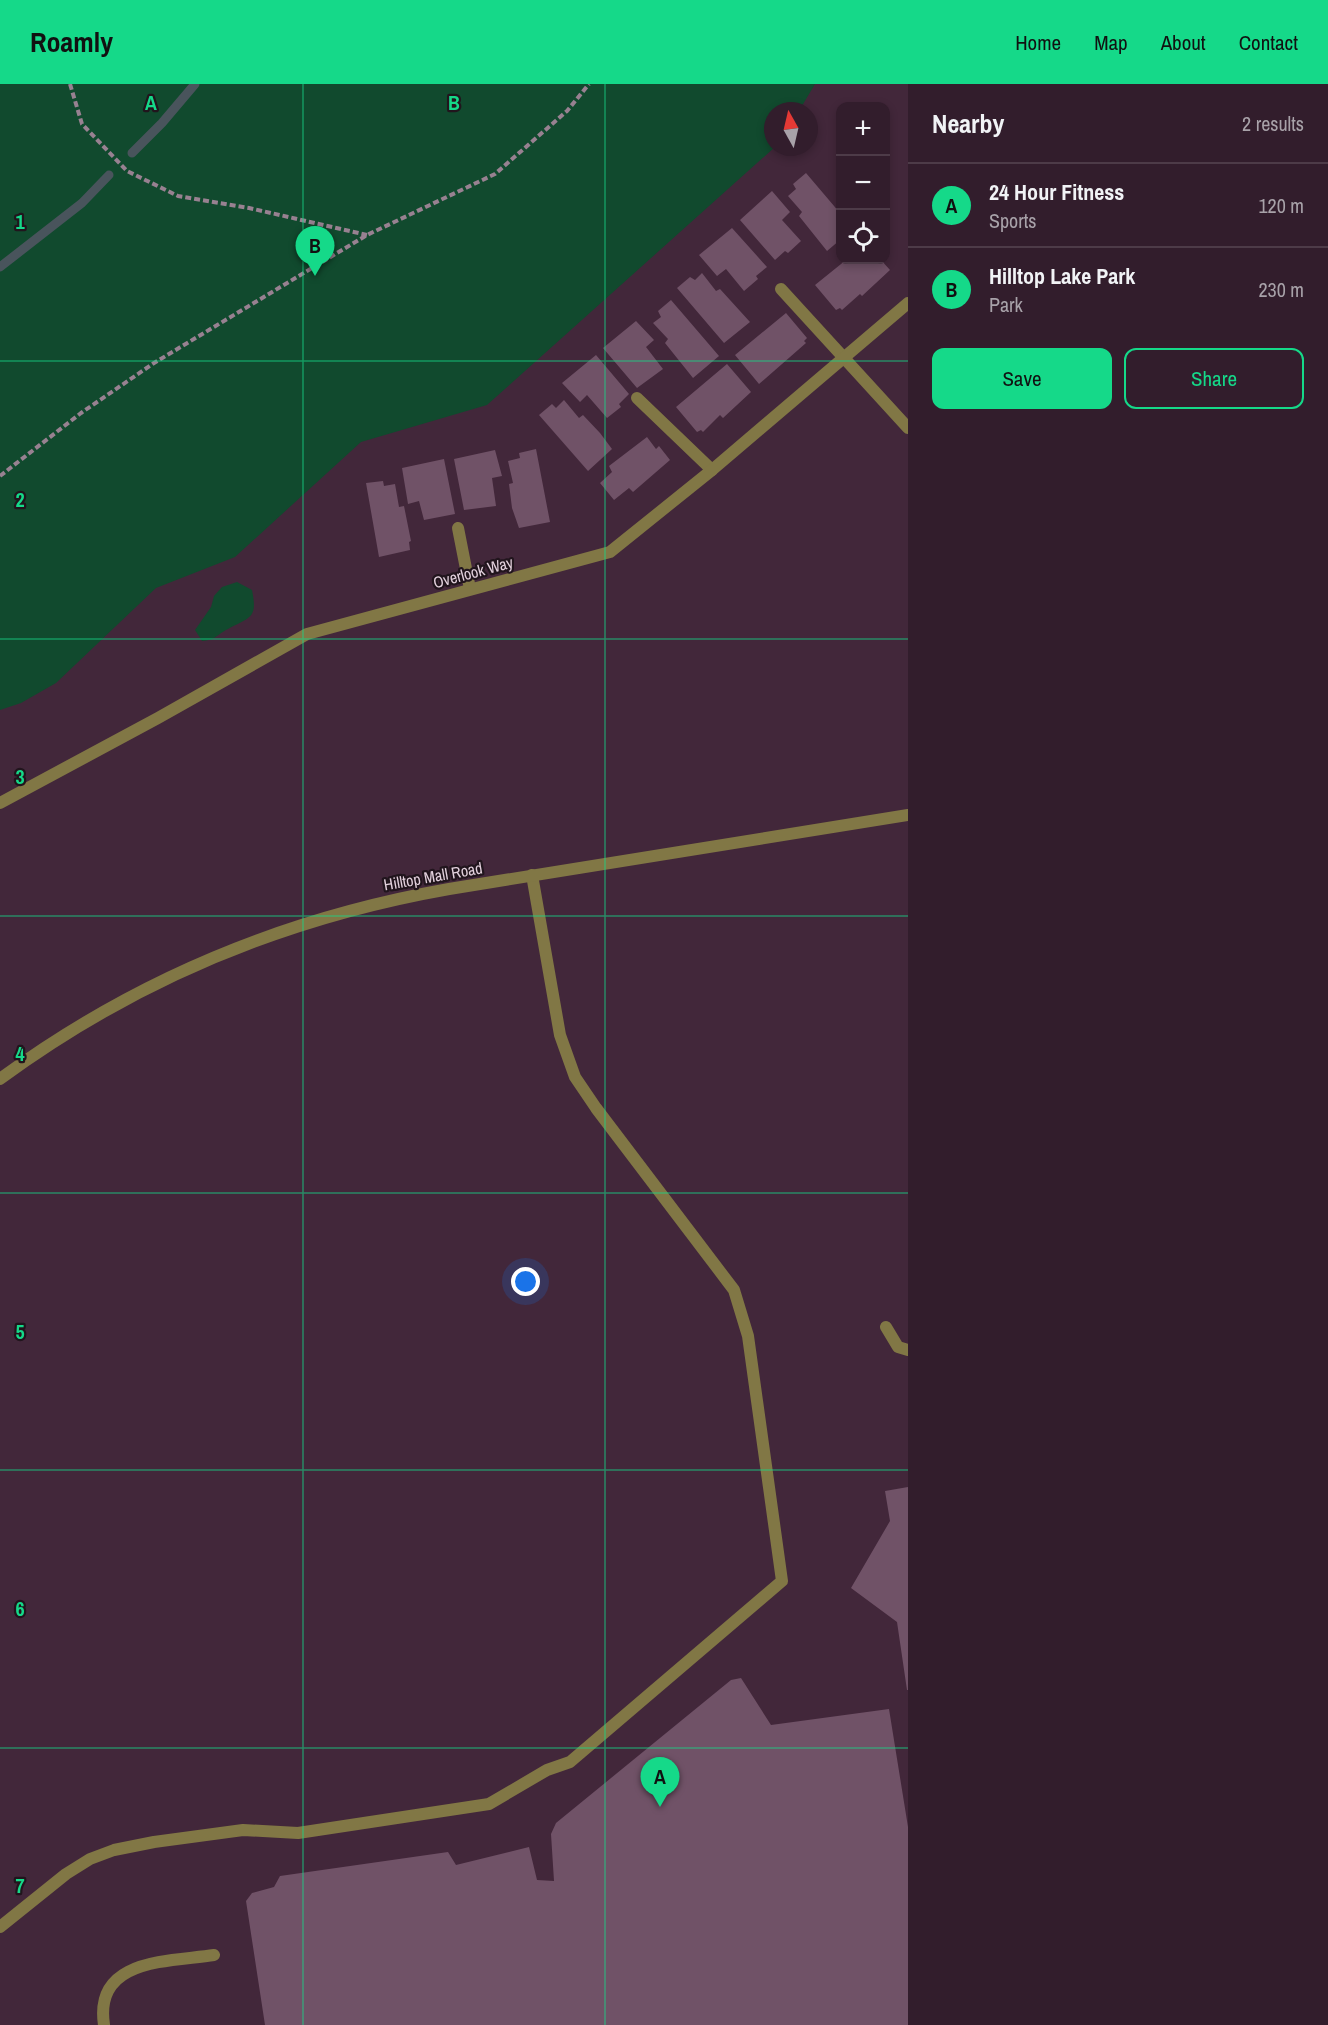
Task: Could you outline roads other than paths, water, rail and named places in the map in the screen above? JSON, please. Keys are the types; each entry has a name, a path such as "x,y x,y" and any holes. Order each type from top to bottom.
{"street":[{"path":"781,289 908,428"},
{"name":"Overlook Way","path":"0,803 307,634 610,552 712,470 908,303"},
{"path":"637,398 712,470"},
{"path":"458,528 470,589"},
{"name":"Hilltop Mall Road","path":"0,1079 58,1038 115,1004 180,971 253,940 367,905 417,894 908,815"},
{"path":"0,1927 66,1874 90,1859 114,1850 243,1830 298,1833 489,1804 547,1770 570,1762 782,1581 748,1336 734,1290 575,1077 560,1035 532,875"},
{"path":"886,1327 898,1347 908,1350"},
{"path":"104,2025 102,2013 105,1997 113,1981 122,1974 144,1966 214,1955"}],"waterway":[{"path":"132,153 162,123 195,84"},
{"path":"0,267 82,203 109,175"}],"place":[{"name":"Hilltop Lake Park","path":"315,276"},
{"name":"24 Hour Fitness","path":"660,1807"}]}
